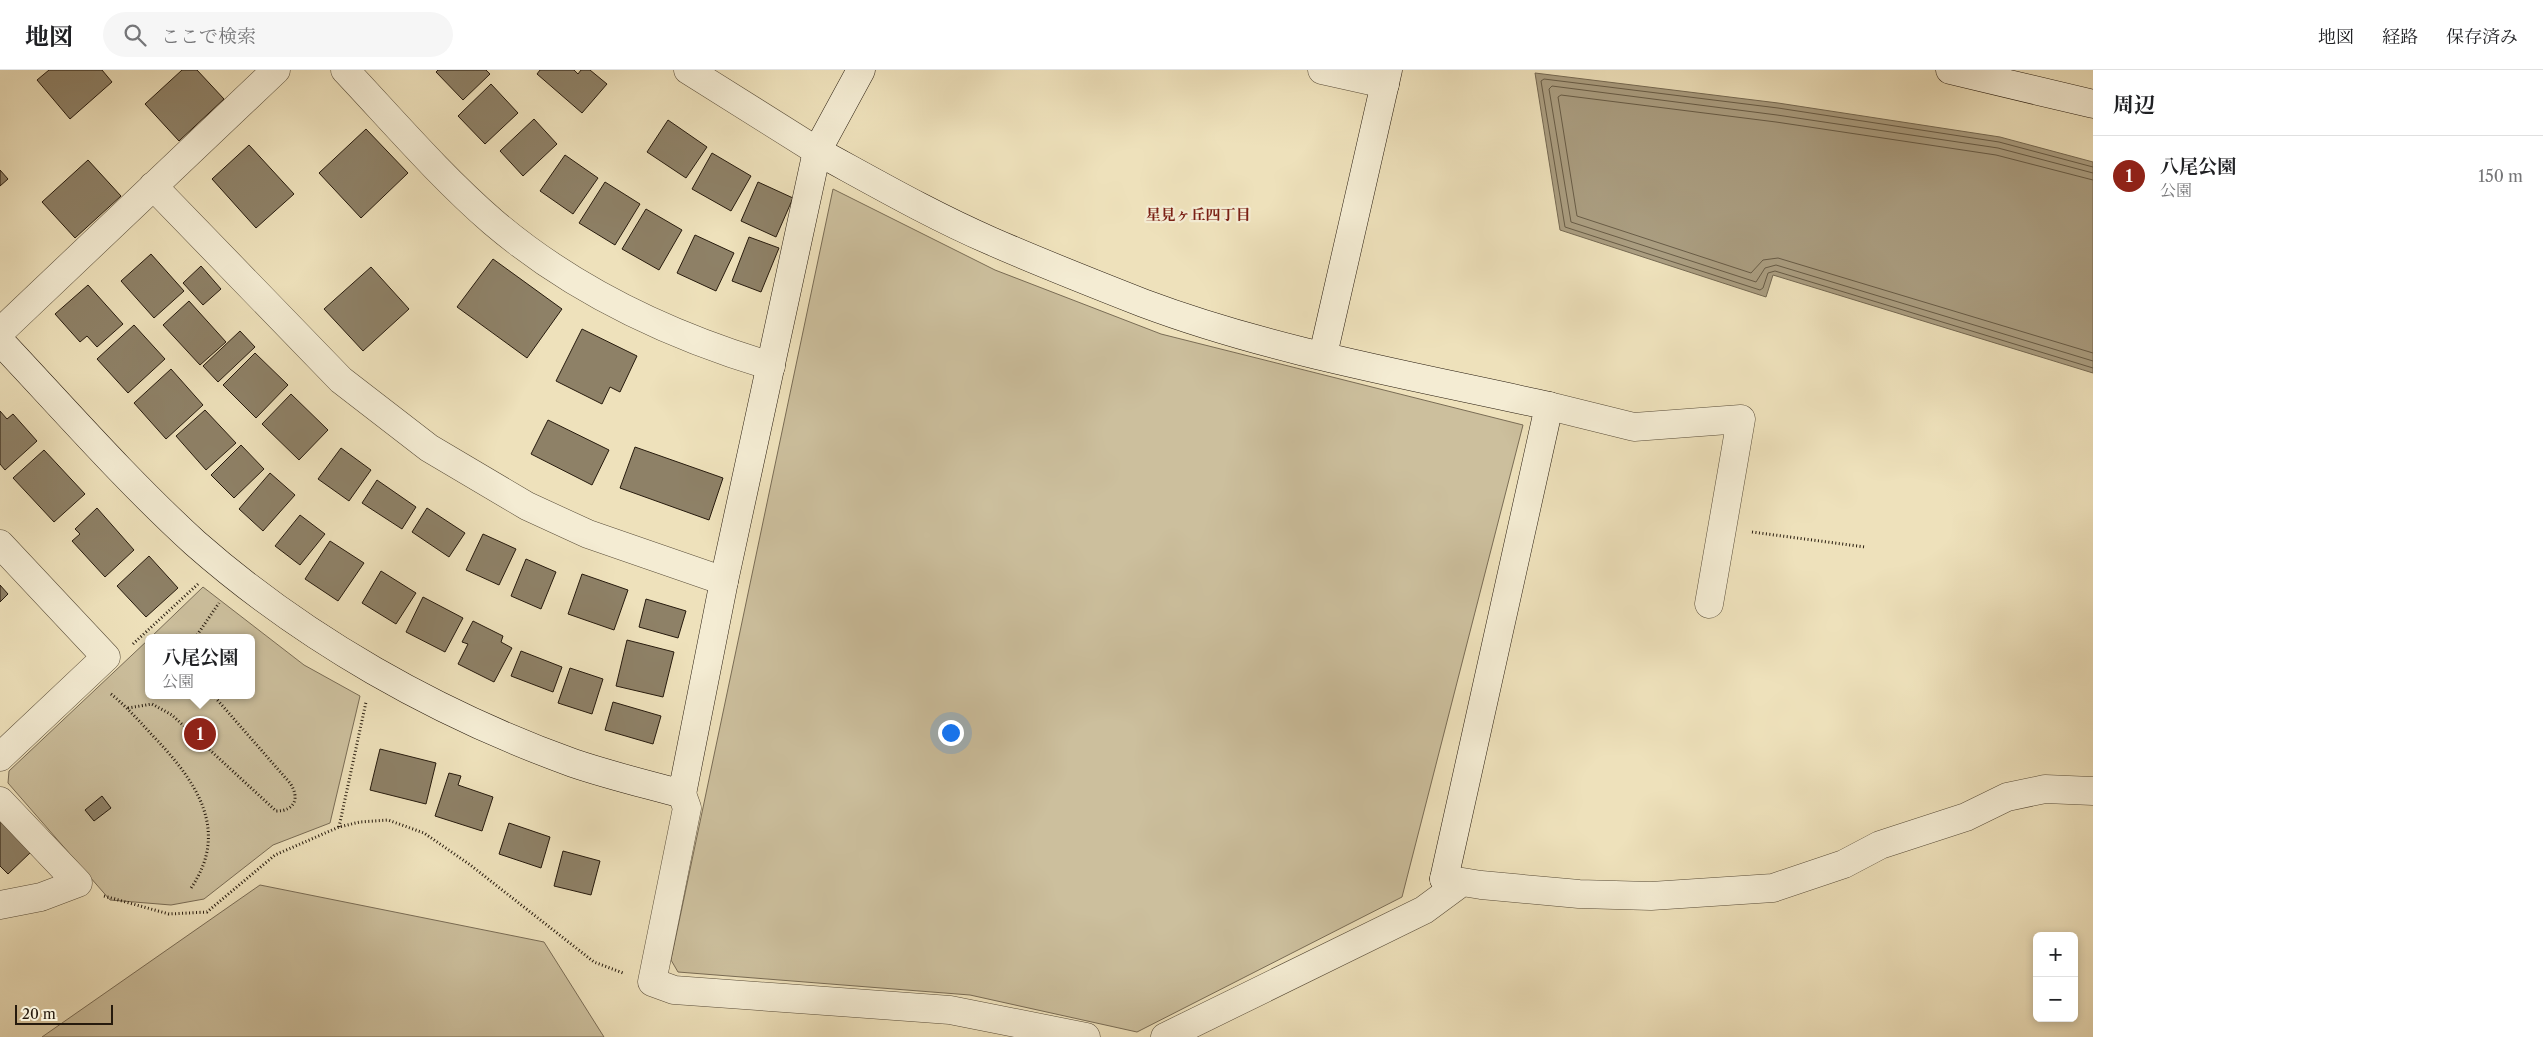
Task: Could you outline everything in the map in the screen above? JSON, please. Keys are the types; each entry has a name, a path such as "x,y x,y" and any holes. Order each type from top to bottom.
{"street":[{"path":"0,332 276,70"},
{"path":"345,70 494,222 549,264 590,291 646,322 716,350 771,366"},
{"path":"688,70 817,151 930,211 991,241 1144,303 1240,333 1323,355 1634,427 1741,418 1709,604"},
{"path":"860,70 817,151 724,580 682,794 687,808 652,982 674,990 950,1010 1086,1037"},
{"path":"1322,70 1386,77 1323,355"},
{"path":"1950,70 2093,104"},
{"path":"153,186 341,380 429,448 527,506 588,534 724,580"},
{"path":"0,341 154,504 217,561 324,640 453,714 513,740 575,763 682,794"},
{"path":"1165,1037 1424,910 1453,880 1549,406"},
{"path":"0,544 97,667 0,758"},
{"path":"1453,880 1578,894 1651,896 1773,888 1844,864 1880,845 1966,817 2007,798 2045,789 2093,791"},
{"path":"0,801 78,883 41,897 0,905"}],"path":[{"path":"1722,528 1865,547"},
{"path":"191,888 199,877 208,846 206,813 199,793 172,756 128,708 97,667 123,653 205,576 217,561"},
{"path":"198,634 221,600"},
{"path":"339,827 368,691 377,671"},
{"path":"128,708 152,704 172,715 276,811 284,811 293,806 296,792 290,783 216,699"},
{"path":"78,883 110,900 169,914 207,912 275,854 339,827 360,822 388,820 424,833 469,864 594,962 652,982"}],"shaded area":[{"path":"833,189 995,270 1161,334 1523,425 1402,897 1137,1032 970,995 678,972 671,960"},
{"path":"203,587 304,665 360,696 330,823 273,845 204,899 171,905 110,900 8,783 9,771 145,643 145,699 255,699 255,634 154,634"},
{"path":"260,885 544,942 604,1037 42,1037"}],"water":[{"path":"1535,73 1778,103 2000,137 2093,162 2093,373 1773,275 1766,297 1560,230"}],"building":[{"path":"49,70 102,70 112,82 70,119 37,80"},
{"path":"182,70 197,70 224,99 179,141 145,104"},
{"path":"438,70 486,70 490,74 463,100 436,72"},
{"path":"540,70 574,70 578,74 581,70 590,70 607,84 582,113 537,74"},
{"path":"491,84 518,113 485,144 458,116"},
{"path":"534,119 557,144 523,176 500,151"},
{"path":"668,120 707,147 686,178 647,152"},
{"path":"366,129 408,173 361,218 319,173"},
{"path":"249,145 294,194 256,228 212,179"},
{"path":"712,153 751,176 731,211 692,189"},
{"path":"565,155 598,178 573,214 540,191"},
{"path":"88,160 121,196 75,238 42,202"},
{"path":"0,170 8,179 0,186"},
{"path":"605,182 640,204 615,245 579,223"},
{"path":"758,182 793,198 776,237 741,221"},
{"path":"646,209 682,230 659,270 622,249"},
{"path":"695,235 734,253 716,291 677,273"},
{"path":"749,237 779,248 761,292 732,281"},
{"path":"151,254 184,291 154,318 121,281"},
{"path":"493,259 562,309 527,358 457,307"},
{"path":"201,266 221,289 203,305 183,283"},
{"path":"371,267 409,309 363,351 324,309"},
{"path":"88,285 123,324 97,347 87,336 80,342 55,314"},
{"path":"189,301 226,342 200,365 163,325"},
{"path":"134,325 165,359 128,393 97,359"},
{"path":"582,329 637,356 620,392 610,387 602,404 556,381"},
{"path":"240,331 255,347 218,382 203,366"},
{"path":"255,353 288,385 256,418 223,385"},
{"path":"171,369 203,405 166,439 134,403"},
{"path":"291,394 328,430 299,460 262,424"},
{"path":"205,410 236,443 206,470 176,436"},
{"path":"0,411 7,419 13,414 37,441 5,470 0,464"},
{"path":"548,420 609,450 592,485 531,454"},
{"path":"241,445 264,469 234,498 211,475"},
{"path":"635,447 723,478 709,520 620,488"},
{"path":"341,448 371,470 349,501 318,479"},
{"path":"44,450 85,494 54,522 13,478"},
{"path":"270,473 295,495 263,531 239,509"},
{"path":"377,480 416,507 402,529 362,503"},
{"path":"97,508 134,550 105,577 72,541 80,534 75,529"},
{"path":"427,508 465,533 449,557 412,532"},
{"path":"300,515 325,534 300,565 275,546"},
{"path":"483,534 516,549 499,585 466,570"},
{"path":"330,541 364,563 338,601 305,579"},
{"path":"149,556 178,588 146,617 117,586"},
{"path":"526,559 556,572 541,609 511,596"},
{"path":"381,571 416,593 396,624 362,603"},
{"path":"582,574 628,590 614,630 568,614"},
{"path":"0,585 8,594 0,602"},
{"path":"423,597 463,618 445,652 406,632"},
{"path":"646,599 686,611 678,638 639,627"},
{"path":"473,621 503,636 501,642 512,648 494,682 458,664 468,644 462,642"},
{"path":"627,640 674,652 663,697 616,686"},
{"path":"521,651 562,667 553,692 511,676"},
{"path":"570,668 603,679 592,714 558,703"},
{"path":"613,702 661,716 653,744 605,730"},
{"path":"380,749 436,763 426,804 370,790"},
{"path":"449,773 461,776 458,785 493,797 482,831 435,816"},
{"path":"102,796 111,808 94,821 85,810"},
{"path":"0,817 32,851 8,874 0,866"},
{"path":"509,823 550,837 541,868 499,854"},
{"path":"563,851 600,861 591,895 554,886"}],"place":[{"name":"八尾公園","path":"200,734"}],"district":[{"name":"星見ヶ丘四丁目","path":"1198,214"}]}
